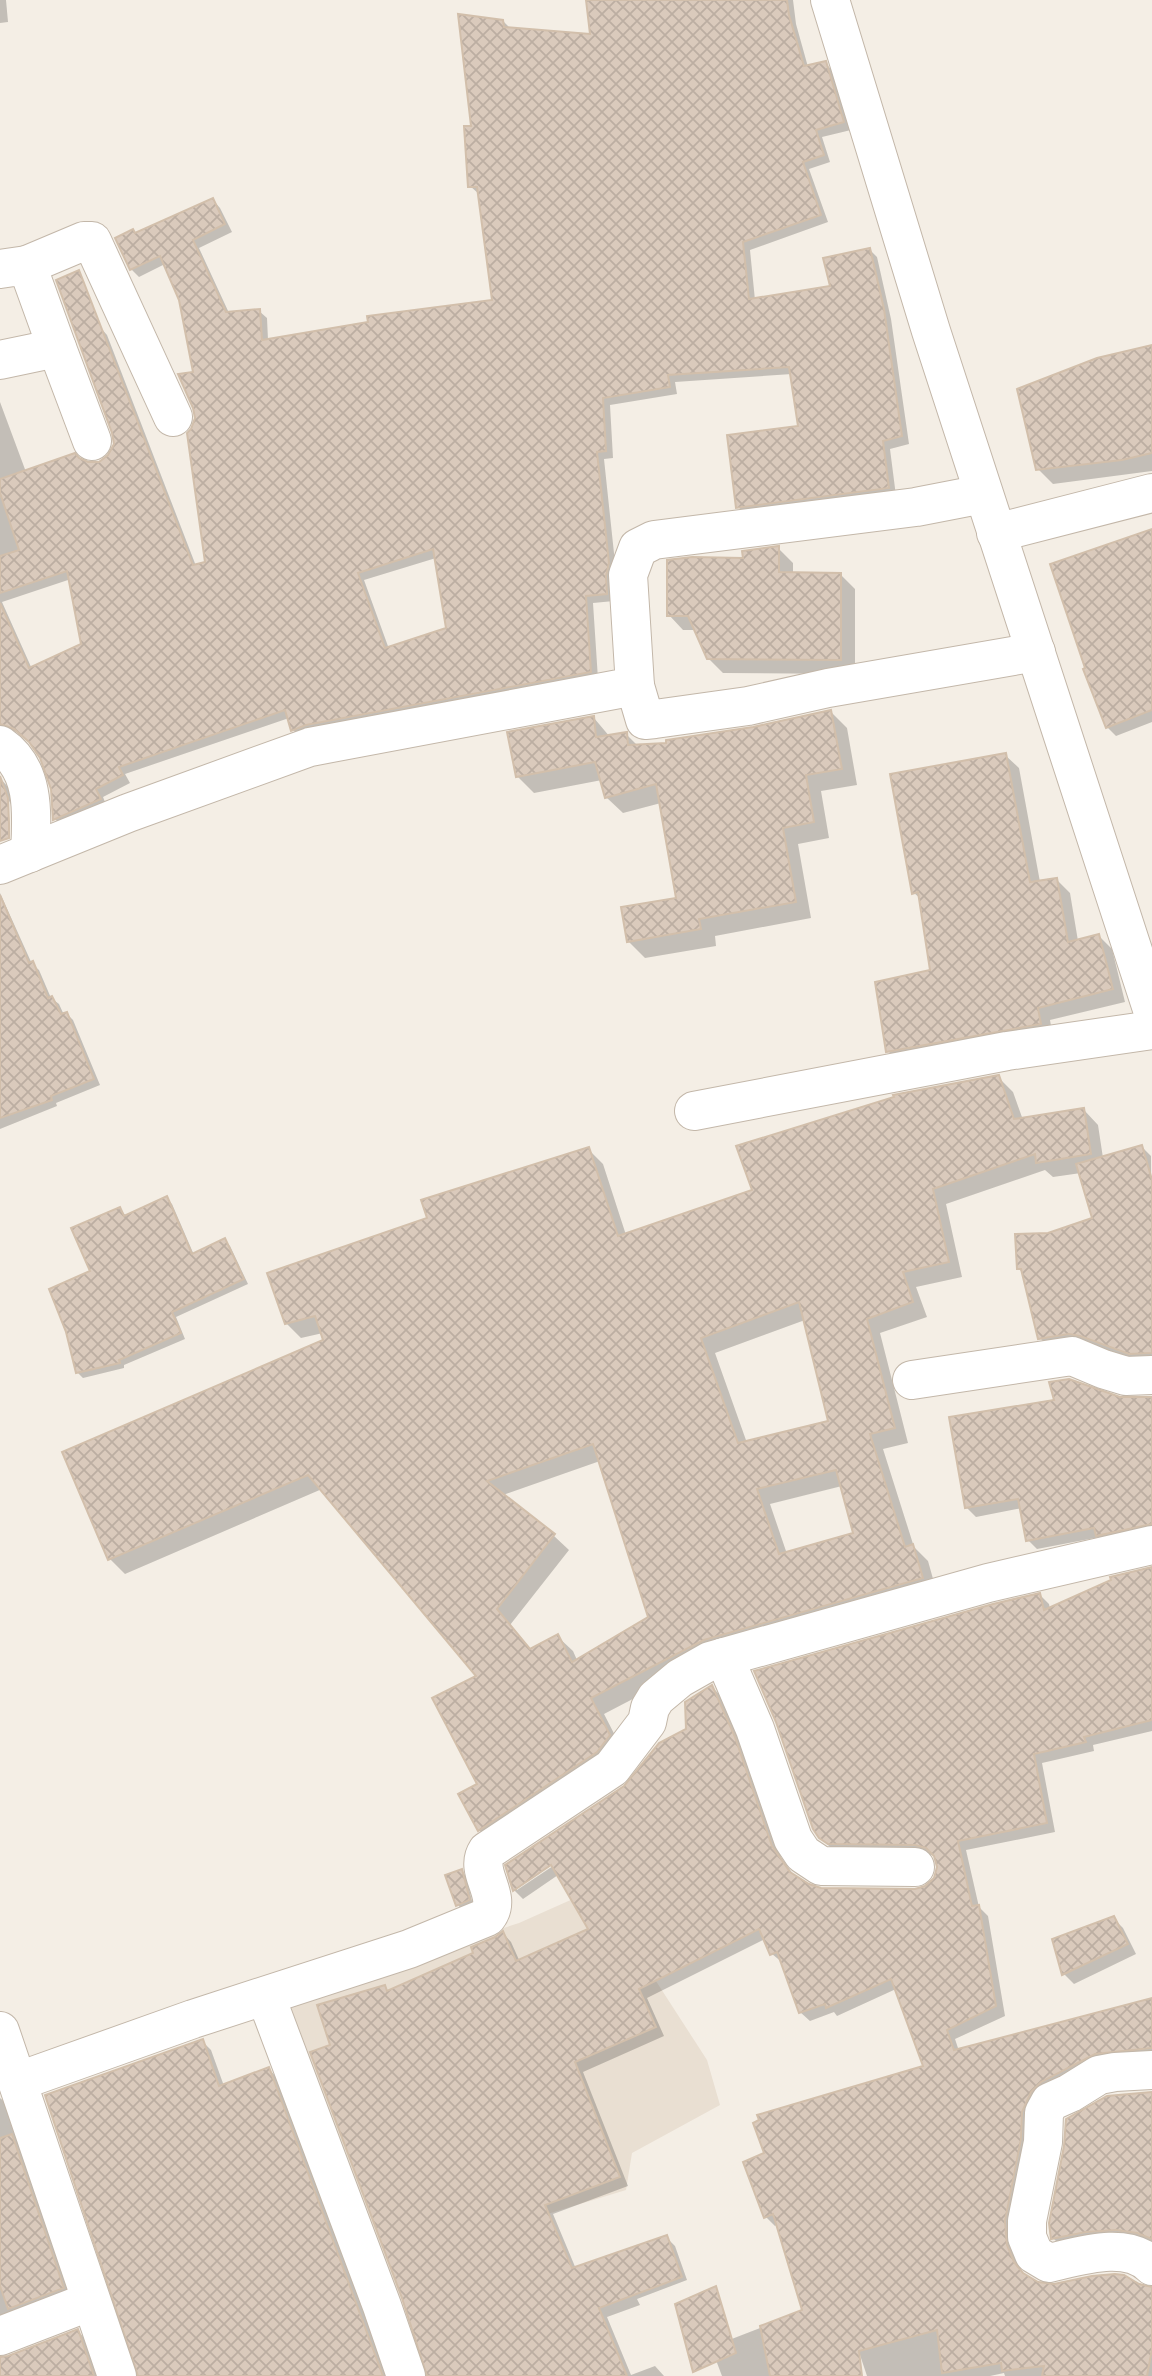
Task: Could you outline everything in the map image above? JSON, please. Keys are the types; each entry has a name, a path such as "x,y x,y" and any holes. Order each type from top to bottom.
{"street":[{"path":"830,0 982,494 1152,1009"},
{"path":"92,442 57,348 14,267 84,241 92,241 173,417"},
{"path":"0,360 57,348"},
{"path":"996,533 1152,493"},
{"path":"982,494 916,507 654,540 638,548 628,575 635,686 645,720 748,706 828,688 1036,652"},
{"path":"15,859 310,747 635,686"},
{"path":"0,745 18,762 29,786 33,806 15,859"},
{"path":"694,1111 1007,1051 1152,1030"},
{"path":"912,1380 1072,1356 1126,1376 1152,1375"},
{"path":"19,2081 193,2019 410,1949 486,1917 492,1911 493,1899 483,1867 482,1858 487,1851 612,1768 647,1722 650,1708 656,1698 680,1678 710,1661 988,1583 1152,1545"},
{"path":"724,1657 755,1729 793,1839 803,1854 821,1866 915,1867"},
{"path":"266,1997 383,2306 406,2376"},
{"path":"0,2031 117,2376"},
{"path":"1152,2070 1099,2075 1050,2102 1042,2123 1043,2142 1027,2237 1034,2254 1049,2263 1091,2254 1122,2252 1136,2255 1152,2266"},
{"path":"0,2336 91,2301"}],"shaded area":[{"path":"611,1882 654,1978 707,2060 720,2105 632,2153 626,2190 472,2237 576,2376 413,2376 274,2002 519,1923"}],"building":[{"path":"586,0 787,0 804,66 826,61 844,122 816,130 824,155 803,162 821,215 743,242 749,299 830,286 823,258 870,248 884,309 902,436 883,441 889,488 736,508 727,435 798,426 789,367 668,375 670,387 603,398 606,451 597,452 609,563 606,576 607,594 586,596 591,672 306,725 291,731 285,710 119,767 123,775 96,789 101,799 53,820 51,789 40,758 29,742 14,729 0,724 0,603 29,668 81,644 67,571 0,593 0,556 19,550 0,493 0,479 75,453 88,462 99,462 108,455 114,444 56,280 79,270 193,565 205,562 187,433 195,418 178,374 193,372 179,300 160,256 130,270 115,238 133,229 135,233 213,198 225,224 193,240 226,312 260,309 262,340 368,322 367,316 492,300 477,187 468,187 464,126 471,126 458,14 503,20 504,27 590,34","holes":["433,549 446,628 385,648 358,573"]},
{"path":"1152,345 1152,453 1122,460 1036,470 1017,389 1097,358"},
{"path":"1152,529 1152,710 1106,728 1083,669 1085,668 1050,564"},
{"path":"779,546 779,572 841,573 841,660 707,659 688,616 667,616 667,560 692,557 743,558 742,551"},
{"path":"831,710 842,769 806,775 814,822 783,828 796,902 699,919 701,929 627,942 621,907 676,898 656,784 605,798 595,762 516,777 507,732 594,716 596,737 627,732 628,745 666,743 666,740 753,727"},
{"path":"1006,753 1030,882 1057,878 1068,942 1099,934 1113,989 1038,1008 1041,1024 886,1052 875,982 930,970 918,892 912,894 890,774"},
{"path":"0,776 8,798 9,838 0,841"},
{"path":"0,895 29,963 33,961 48,998 52,996 61,1014 67,1012 94,1079 51,1096 52,1100 0,1118"},
{"path":"999,1075 1014,1119 1084,1108 1091,1154 1036,1163 1035,1154 933,1189 949,1262 903,1272 913,1302 867,1319 895,1428 870,1434 905,1547 913,1544 923,1578 704,1640 591,1698 610,1735 597,1752 478,1831 458,1794 477,1784 432,1698 476,1676 308,1475 108,1560 62,1452 323,1340 315,1316 285,1324 267,1273 427,1218 421,1200 589,1147 618,1236 752,1190 736,1146 894,1097 893,1095","holes":["799,1302 828,1421 738,1443 701,1338","593,1444 648,1617 572,1662 558,1634 530,1649 497,1609 555,1534 487,1481","836,1470 853,1533 779,1554 757,1489"]},
{"path":"1142,1145 1152,1180 1152,1353 1129,1354 1069,1334 1038,1339 1021,1269 1017,1269 1015,1234 1048,1233 1092,1218 1076,1164"},
{"path":"167,1196 192,1254 225,1238 244,1279 172,1312 181,1333 119,1360 120,1363 76,1373 66,1332 49,1289 90,1271 71,1228 120,1207 124,1216"},
{"path":"1069,1379 1120,1397 1152,1397 1152,1524 1096,1536 1094,1528 1026,1541 1018,1499 965,1508 949,1417 1054,1400 1049,1382"},
{"path":"1152,1567 1152,1720 1084,1737 1086,1742 1034,1754 1047,1823 958,1841 972,1906 979,1905 996,2006 947,2030 954,2050 1152,1998 1152,2048 1095,2054 1041,2082 1031,2092 1022,2112 1021,2139 1005,2221 1007,2245 1014,2262 1023,2273 1038,2282 1054,2284 1115,2274 1152,2287 1152,2349 1147,2376 1042,2376 1044,2366 1002,2371 1001,2363 942,2373 937,2330 859,2351 862,2376 770,2376 760,2326 802,2310 773,2214 764,2218 743,2162 764,2153 753,2123 759,2120 757,2115 923,2066 891,1979 826,2008 825,2004 799,2013 777,1952 770,1955 759,1929 639,1989 656,2027 575,2062 620,2177 545,2205 572,2268 667,2235 682,2277 599,2308 627,2376 427,2376 402,2298 310,2052 330,2045 317,2005 385,1985 387,1991 473,1953 471,1947 503,1931 516,1961 588,1929 551,1865 513,1891 505,1865 624,1786 659,1743 686,1729 685,1702 712,1685 735,1737 772,1846 790,1872 821,1888 915,1889 925,1886 934,1878 937,1867 934,1856 926,1848 915,1845 828,1844 819,1838 813,1829 776,1722 754,1671 1040,1593 1044,1610 1111,1580 1110,1577"},
{"path":"462,1869 470,1900 456,1906 445,1875"},
{"path":"1114,1916 1128,1944 1062,1975 1052,1939"},
{"path":"203,2039 219,2086 269,2067 383,2376 138,2376 45,2095"},
{"path":"1152,2092 1152,2239 1137,2233 1116,2230 1086,2232 1051,2239 1049,2223 1064,2146 1066,2119 1107,2096"},
{"path":"12,2134 64,2288 8,2309 0,2286 0,2138"},
{"path":"716,2286 736,2353 693,2372 675,2304"},
{"path":"78,2329 94,2376 0,2376 0,2357"}]}
